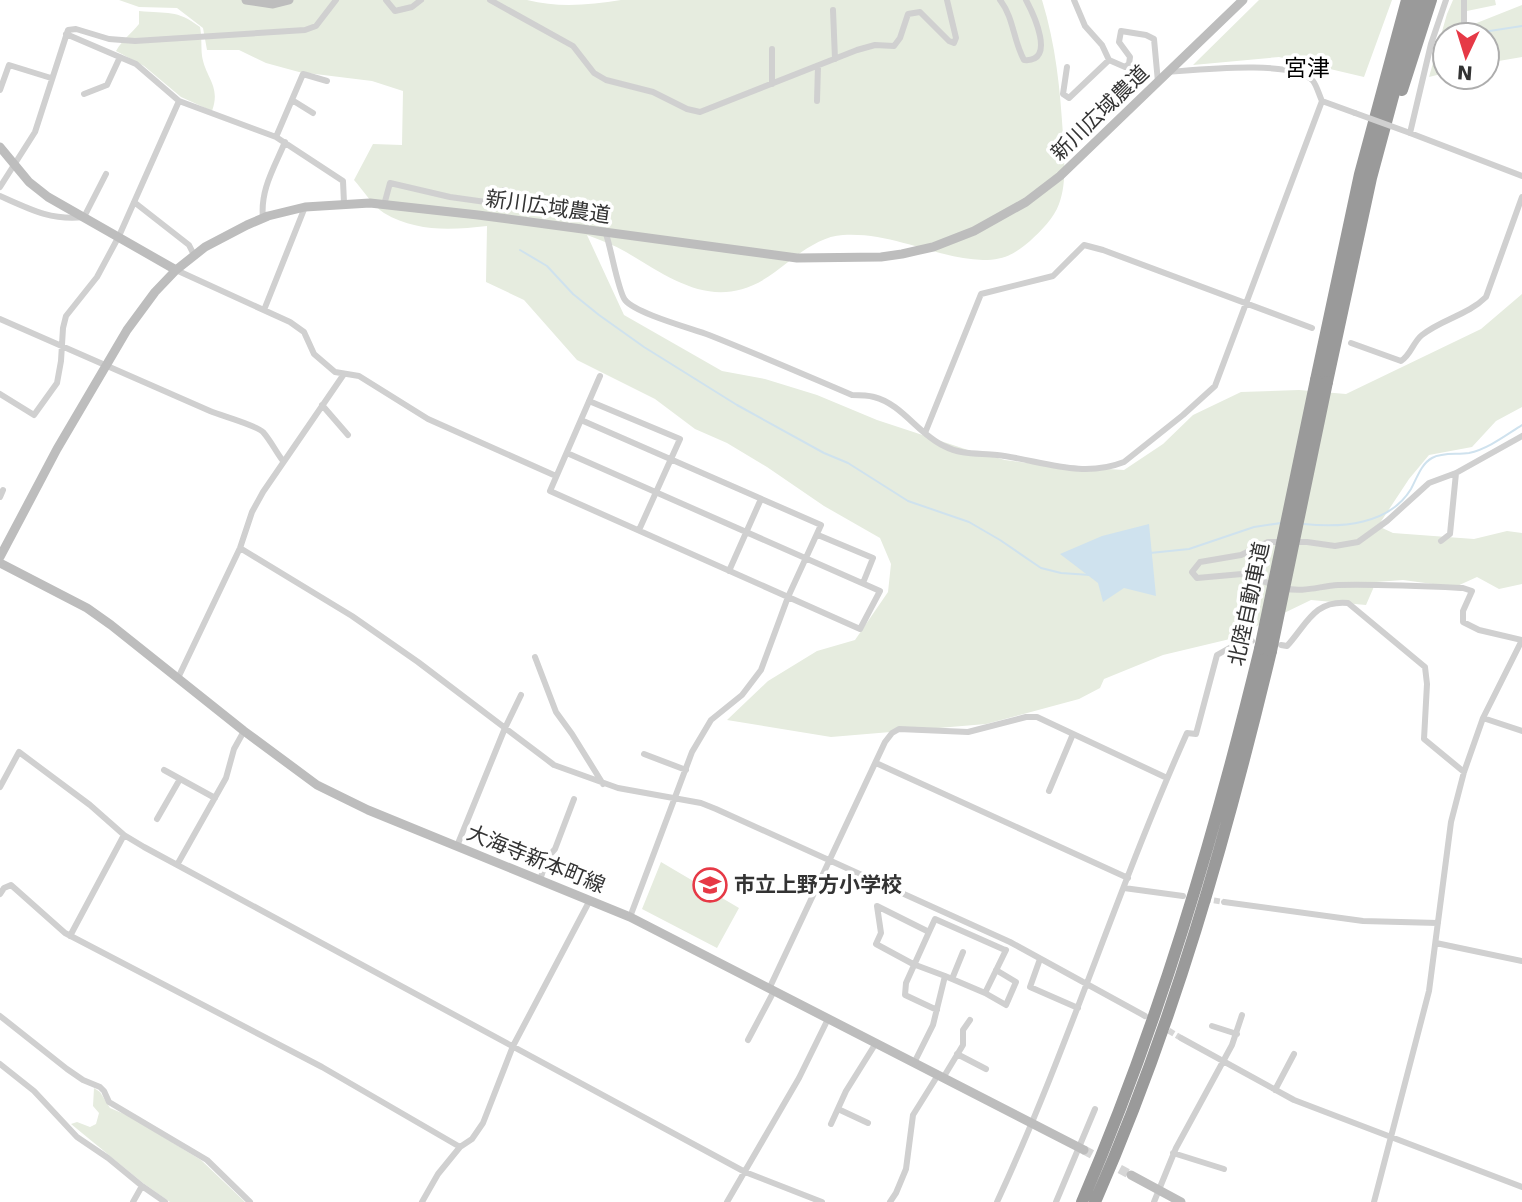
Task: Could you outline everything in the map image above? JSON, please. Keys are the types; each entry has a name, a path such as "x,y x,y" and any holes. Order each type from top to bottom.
{"highway":[{"name":"北陸自動車道","path":"1095,1202 1144,1081 1185,963 1224,835 1322,381 1360,174 1407,0"},
{"name":"北陸自動車道","path":"1322,381 1344,303 1371,178 1419,0"},
{"path":"1344,303 1394,114 1431,0"},
{"name":"北陸自動車道","path":"1082,1202 1134,1076 1175,958 1266,646"}],"street":[{"path":"246,0 273,4 289,0"},
{"path":"0,187 36,132 68,30 76,29 109,39 135,41 305,30 316,26 336,0"},
{"path":"386,0 395,11 412,7 421,0"},
{"path":"490,0 573,46 594,73 606,80 653,92 687,109 700,112 835,59 875,46 894,46 900,38 908,14 920,12 954,43 956,38 947,0"},
{"path":"1000,0 1010,15 1024,60 1031,60 1036,58 1040,51 1040,43 1036,20 1026,0"},
{"path":"1074,0 1085,26 1102,45 1109,60 1125,67 1129,64 1130,57 1119,42 1121,31 1154,39 1158,82"},
{"name":"新川広域農道","path":"0,557 57,449 127,330 148,302 176,270 194,256 224,236 263,218 305,207 344,203 478,215 797,258 881,257 933,247 974,231 1026,202 1060,176 1243,0"},
{"path":"1410,133 1431,44 1447,0"},
{"path":"1464,0 1464,21"},
{"path":"833,10 835,59"},
{"path":"66,34 136,64 179,101 285,142 343,181 344,203"},
{"path":"772,49 772,84"},
{"path":"84,94 107,85 120,57"},
{"path":"1068,67 1063,94 1069,98 1109,60"},
{"path":"0,90 9,65 51,78"},
{"path":"817,101 818,66"},
{"path":"606,233 615,262 619,289 626,302 648,313 711,336 852,395 873,397 893,405 943,446 966,454 995,455 1070,470 1112,467 1124,462 1215,386 1322,101 1313,80 1299,72 1267,68 1168,72"},
{"path":"276,137 303,74 327,81"},
{"path":"292,100 313,113"},
{"path":"0,394 34,415 57,383 66,316 97,277 119,236 179,101"},
{"path":"1322,101 1522,176"},
{"path":"263,218 264,188 285,142"},
{"path":"0,147 29,182 66,209 176,270 290,322 304,332 314,354 335,372 359,376 428,419 556,476"},
{"path":"84,217 106,174"},
{"path":"384,205 390,183 450,197 500,204 504,190"},
{"path":"0,196 46,216 68,219 84,217"},
{"path":"1351,343 1401,360 1407,358 1420,336 1475,308 1486,297 1522,197"},
{"path":"134,202 189,245 194,256"},
{"path":"264,310 305,207"},
{"path":"925,433 981,294 1053,276 1084,245 1312,328"},
{"path":"0,319 239,422 253,425 263,432 283,461"},
{"path":"178,678 240,548 252,512 283,461 344,374"},
{"path":"567,453 880,591 860,629 550,491 600,376"},
{"path":"589,401 680,439 639,530"},
{"path":"321,405 348,435"},
{"path":"581,420 821,525 788,597 761,670 742,695 711,720 701,735 630,917"},
{"path":"1374,1202 1429,991 1451,822 1464,772 1483,718 1522,640 1479,630 1463,622 1463,611 1472,591 1402,584 1330,585 1296,591 1242,574 1207,579 1197,578 1192,572 1200,562 1241,555 1268,542 1307,542 1335,546 1359,542 1429,483 1456,473 1522,436"},
{"path":"1441,541 1450,534 1456,473"},
{"path":"729,571 761,499"},
{"path":"818,535 873,558 863,583"},
{"path":"240,548 352,616 554,765 603,784 701,803 1010,942 1144,1016"},
{"name":"大海寺新本町線","path":"0,563 87,608 244,731 327,790 368,810 630,917 1082,1149"},
{"path":"997,1202 1033,1124 1186,733 1196,734 1217,655 1233,646 1287,646 1312,614 1322,606 1336,602 1348,603 1425,667 1427,684 1424,740 1464,772"},
{"path":"535,657 556,712 603,784"},
{"path":"457,846 505,727 521,695"},
{"path":"748,1040 885,742 892,733 899,729 968,732 1026,717 1037,717 1167,778"},
{"path":"1483,718 1522,731"},
{"path":"177,865 226,778 234,749 244,731"},
{"path":"1049,791 1073,734"},
{"path":"0,787 19,752 90,805 124,835 177,865 745,1172 822,1202"},
{"path":"644,754 686,770"},
{"path":"876,763 1128,878"},
{"path":"164,770 215,798"},
{"path":"157,819 180,779"},
{"path":"540,880 574,799"},
{"path":"71,936 124,835"},
{"path":"0,894 4,888 11,885 71,936 322,1068 460,1147"},
{"path":"1124,888 1182,896"},
{"path":"422,1202 438,1174 460,1147 472,1139 482,1123 513,1046 590,900"},
{"path":"1224,902 1363,921 1438,923"},
{"path":"929,932 877,906 881,933 876,944 913,964 949,977 1006,1004 1016,982 996,970"},
{"path":"937,1010 905,995 913,964 935,919 1005,950"},
{"path":"985,993 1010,942"},
{"path":"1436,943 1522,961"},
{"path":"914,1063 933,1025 949,977 963,952"},
{"path":"1040,959 1030,987 1078,1008"},
{"path":"1154,1202 1173,1153 1224,1062 1237,1034 1242,1015"},
{"path":"0,1016 75,1075 100,1087 108,1102 206,1160 250,1202"},
{"path":"727,1202 799,1078 828,1018"},
{"path":"890,1202 906,1169 913,1115 963,1045 963,1030 970,1020"},
{"path":"1212,1026 1237,1034"},
{"path":"1181,1038 1294,1100 1522,1187"},
{"path":"831,1124 876,1043"},
{"path":"957,1054 986,1069"},
{"path":"1275,1090 1294,1054"},
{"path":"0,1064 34,1091 77,1137 165,1202"},
{"path":"838,1109 867,1123"},
{"path":"1056,1202 1082,1149 1095,1109"},
{"path":"1173,1153 1224,1169"},
{"path":"1131,1175 1181,1202"},
{"path":"133,1202 142,1186"}],"shaded area":[{"path":"119,0 527,0 574,5 621,0 1042,0 1059,84 1064,179 1062,196 1054,214 1025,246 1003,257 983,260 947,255 879,237 834,236 807,249 755,284 735,291 716,292 680,283 621,249 587,235 624,315 722,371 765,379 817,395 877,420 968,450 1005,460 1043,465 1124,470 1163,444 1193,415 1241,392 1299,390 1346,394 1481,329 1522,294 1522,407 1496,421 1472,447 1429,455 1409,479 1378,526 1393,533 1474,539 1507,531 1522,533 1522,584 1499,589 1477,577 1455,587 1403,580 1376,582 1366,605 1311,600 1230,639 1163,655 1104,679 1100,688 1079,699 986,724 831,737 727,720 768,681 817,651 855,640 888,592 891,564 880,538 824,506 727,443 695,429 655,399 577,360 524,300 486,282 487,226 447,229 421,227 396,219 376,206 354,180 373,144 402,145 403,91 372,81 299,72 266,63 239,50 207,50 203,28 177,8 139,7"},
{"path":"1259,0 1392,0 1364,77 1279,57 1193,65"},
{"path":"1453,0 1495,0 1496,5 1462,12 1463,21 1445,21"},
{"path":"1522,5 1522,57 1501,61 1501,21 1482,21"},
{"path":"139,11 178,15 200,27 202,56 215,95 212,111 181,97 144,66 116,51 139,24"},
{"path":"661,862 739,908 717,948 642,909"},
{"path":"94,1088 100,1092 110,1108 129,1116 201,1160 245,1202 170,1202 143,1183 71,1124 77,1122 90,1127 96,1124 99,1113 93,1106"}],"water":[{"path":"1149,524 1156,596 1124,588 1103,602 1098,583 1060,554 1102,536"}],"waterway":[{"path":"1501,29 1522,26"},
{"path":"520,250 547,266 573,294 599,315 644,347 737,405 824,453 848,463 908,501 969,522 1041,568 1061,573 1090,575"},
{"path":"1304,524 1348,524 1377,517 1402,501 1422,468 1432,458 1476,451 1522,425"},
{"path":"1150,553 1189,549 1254,527 1281,523"}],"tunnel":[{"path":"1205,899 1224,902"},
{"path":"1161,1026 1181,1038"},
{"path":"1084,1150 1131,1175"}],"place":[{"name":"市立上野方小学校","path":"710,885"}],"district":[{"name":"宮津","path":"1307,68"}]}
